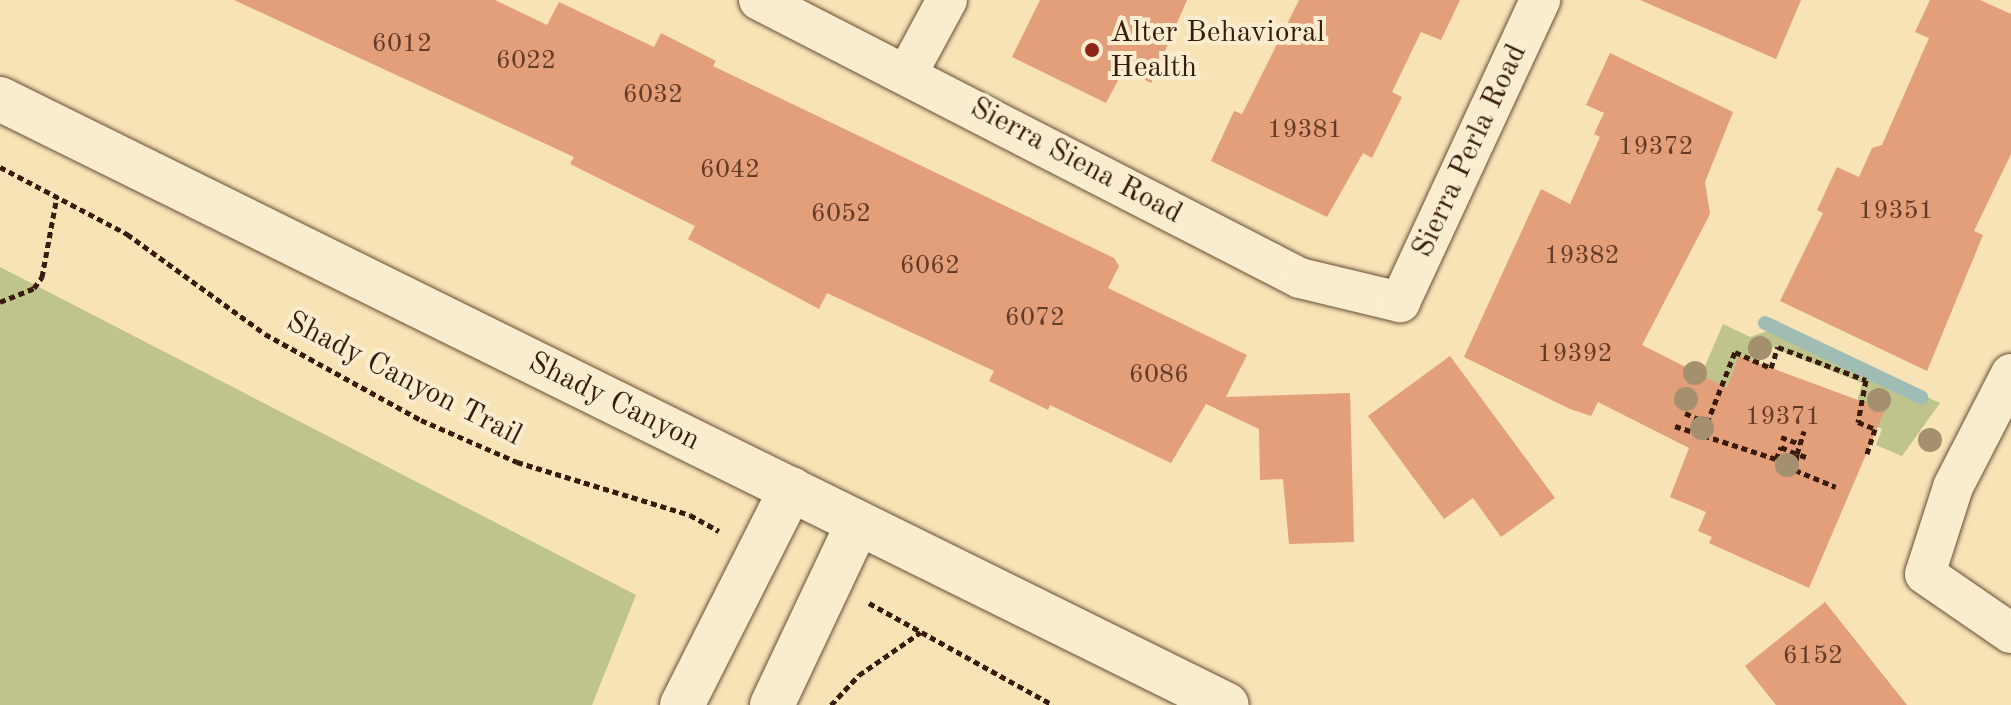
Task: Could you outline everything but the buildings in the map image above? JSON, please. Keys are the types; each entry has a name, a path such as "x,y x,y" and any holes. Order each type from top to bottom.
{"main road":[{"name":"Shady Canyon","path":"0,99 1227,705"},
{"path":"682,705 791,489"},
{"path":"772,705 858,523"}],"street":[{"name":"Sierra Siena Road","path":"759,0 908,72 1300,278 1400,302"},
{"path":"908,72 947,0"},
{"name":"Sierra Perla Road","path":"1400,302 1540,0"},
{"path":"2011,374 1953,487 1925,574 2011,633"}],"path":[{"name":"Shady Canyon Trail","path":"0,167 127,234 265,334 421,420 517,462 690,515 728,537"},
{"path":"0,302 34,288 42,277 57,196"},
{"path":"1710,434 1707,423 1735,352 1771,368 1778,347 1866,380 1858,422 1875,429 1866,457"},
{"path":"1685,413 1707,423"},
{"path":"1675,426 1710,434 1776,459 1781,447 1806,457"},
{"path":"1804,431 1795,470 1836,487"},
{"path":"1781,437 1800,444"},
{"path":"867,602 1053,705"},
{"path":"831,705 859,675 921,632"}],"green space":[{"path":"0,267 636,595 592,705 0,705"},
{"path":"1723,324 1750,337 1776,328 1940,403 1902,456 1876,445 1882,429 1854,414 1862,383 1764,344 1714,425 1685,413"}],"waterway":[{"path":"1765,323 1921,397"}],"place":[{"name":"Alter Behavioral Health","path":"1092,50"}]}
